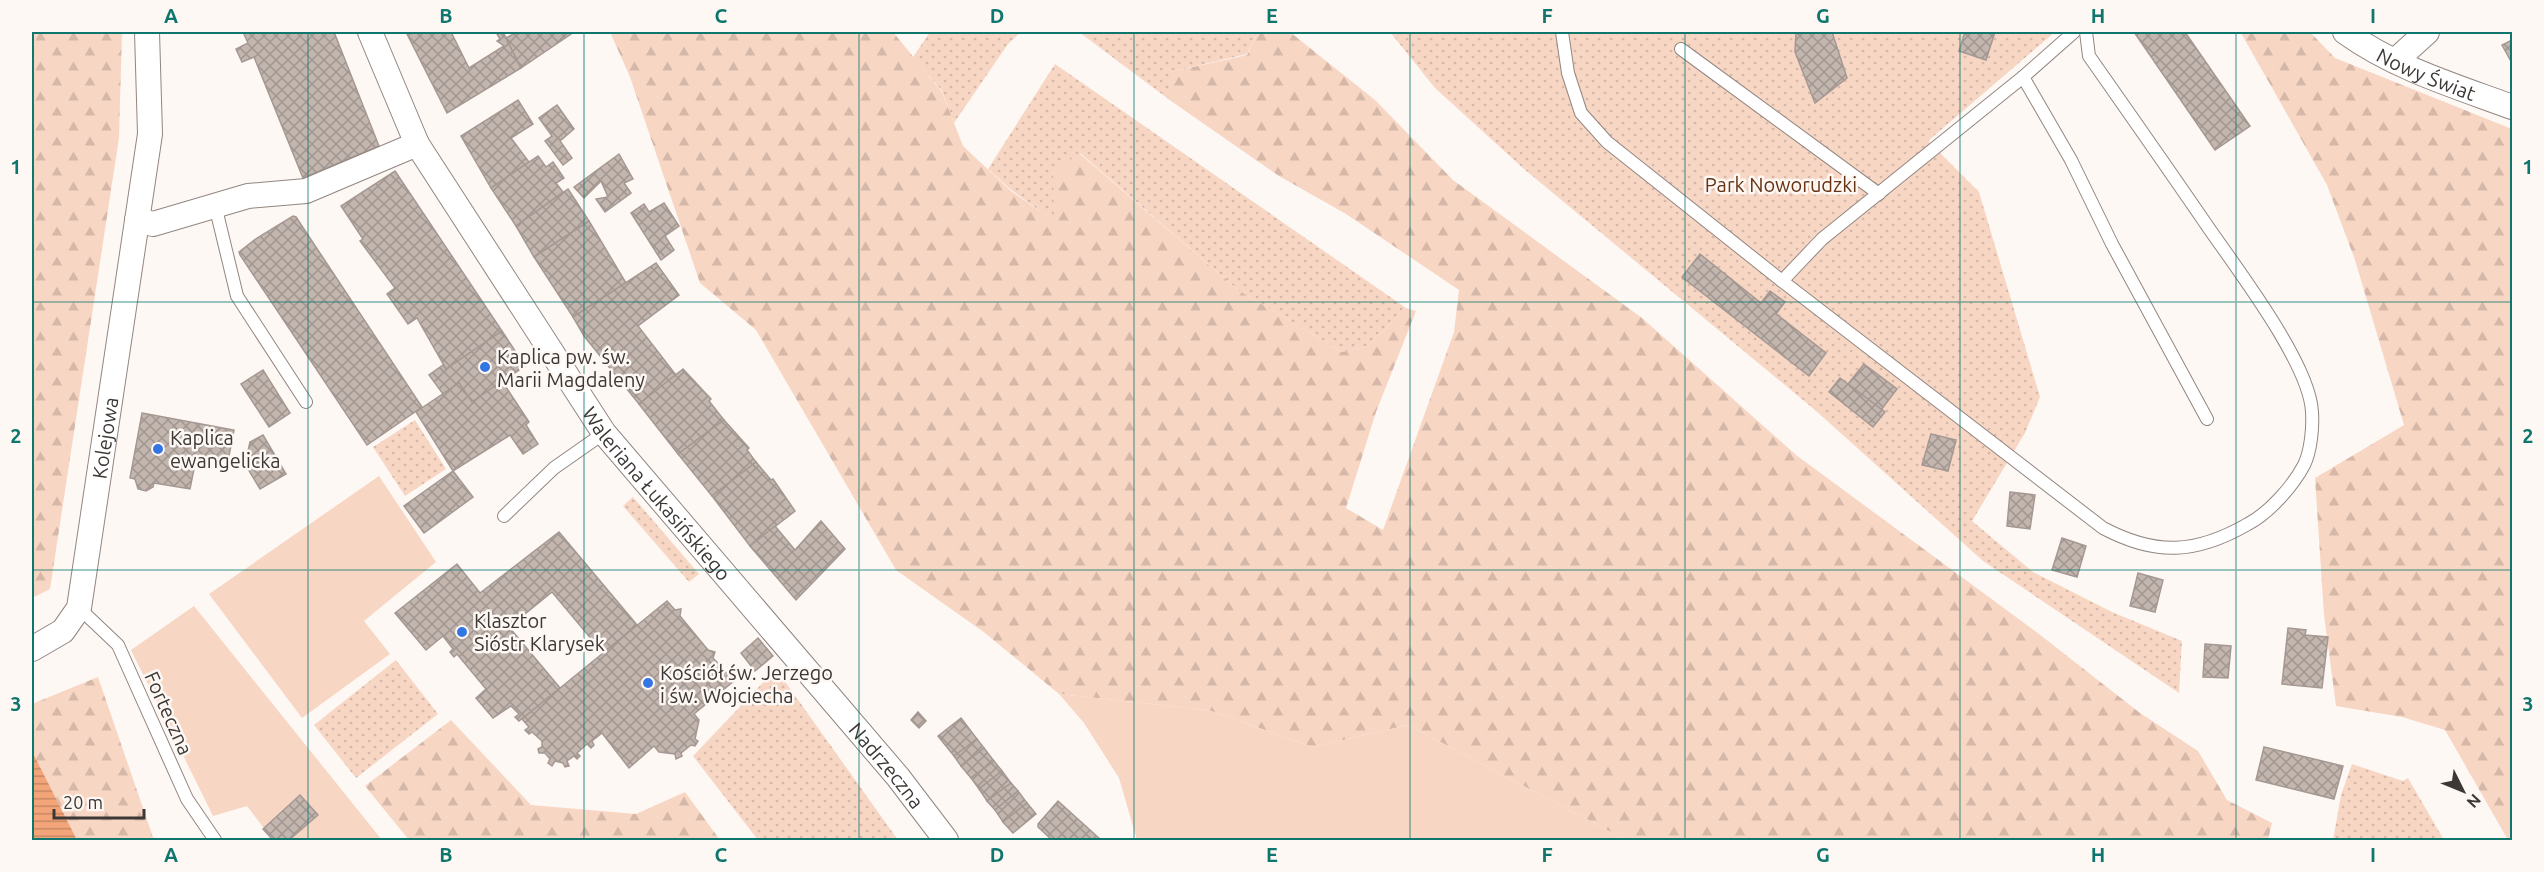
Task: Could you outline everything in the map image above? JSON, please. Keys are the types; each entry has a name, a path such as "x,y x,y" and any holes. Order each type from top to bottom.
{"street":[{"name":"Kolejowa","path":"39,645 63,631 79,608 150,134 147,32"},
{"name":"Waleriana Łukasińskiego","path":"370,32 417,144 604,433 801,663"},
{"name":"Nowy Świat","path":"2345,32 2375,53 2512,107"},
{"path":"2395,61 2427,32"},
{"path":"137,220 153,224 248,195 306,190 417,144"},
{"name":"Nadrzeczna","path":"801,663 898,777 946,840"}],"lane":[{"path":"1562,32 1568,73 1581,113 1607,142 1782,281 2103,528 2126,540 2163,549 2190,547 2228,536 2254,521 2276,501 2305,465 2312,410 2302,374 2260,302 2089,56 2086,32"},
{"path":"1782,281 1822,239 2023,77 2074,32"},
{"path":"1681,49 1879,194"},
{"path":"2023,77 2071,160 2112,244 2207,419"},
{"path":"215,206 237,296 306,402"},
{"path":"504,516 554,468 604,433"},
{"name":"Forteczna","path":"79,608 118,645 187,799 215,840"}],"green space":[{"path":"32,32 122,32 119,138 50,589 32,598"},
{"path":"610,32 893,32 942,92 963,146 1011,191 1054,221 1053,173 1079,153 1238,290 1342,352 1368,346 1406,308 1416,311 1376,412 1346,508 1383,530 1454,332 1459,290 1346,214 1279,176 1171,101 1171,72 1247,55 1258,32 1290,32 1375,100 1453,180 1642,318 1796,455 2039,634 2140,713 2198,751 2227,800 2272,823 2268,840 1626,840 1408,725 1313,747 1208,710 1059,694 985,633 896,570 756,330 700,283 630,77"},
{"path":"930,32 1021,32 1008,44 954,123 942,91 913,57"},
{"path":"1079,32 1258,32 1247,54 1171,72 1171,101"},
{"name":"Park Noworudzki","path":"1390,32 2055,32 1928,141 1979,192 2040,397 2025,433 1972,521 2033,572 2112,612 2182,641 2179,693 1983,561 1815,410 1524,169 1435,88"},
{"path":"2310,32 2335,58 2512,129 2512,840 2508,840 2445,730 2402,717 2336,706 2324,615 2315,478 2404,425 2355,260 2327,185 2241,33"},
{"path":"1055,64 1406,308 1368,346 1342,352 1238,290 1080,153 1055,222 1010,189 988,169"},
{"path":"415,420 446,469 405,496 373,447"},
{"path":"379,476 436,562 364,621 390,654 302,718 209,594"},
{"path":"633,497 699,574 689,582 623,506"},
{"path":"194,606 382,840 273,840 247,806 213,816 131,650"},
{"path":"396,660 438,714 356,778 314,725"},
{"path":"776,669 898,840 758,840 693,756"},
{"path":"98,677 154,840 77,840 32,751 32,704"},
{"path":"1059,694 1208,710 1313,747 1408,725 1626,840 1137,840 1119,778 1084,723"},
{"path":"451,720 531,805 636,814 685,792 720,840 409,840 365,786"},
{"path":"2352,764 2403,781 2408,778 2444,840 2333,840 2341,795"}],"shaded area":[{"path":"32,751 77,840 32,840"}],"building":[{"path":"243,32 334,32 379,146 303,178 254,57 242,62 236,49 248,43"},
{"path":"406,32 451,32 469,68 504,46 497,41 500,39 497,34 503,32 521,68 447,113"},
{"path":"517,32 574,32 521,68 506,38"},
{"path":"1796,32 1832,32 1847,78 1815,103 1795,52"},
{"path":"1965,32 1995,32 1986,60 1959,51"},
{"path":"2134,32 2185,32 2250,126 2215,150"},
{"path":"2512,40 2512,63 2502,45"},
{"path":"518,100 533,124 511,138 529,162 491,188 461,136"},
{"path":"557,105 574,129 560,141 572,158 563,165 545,141 552,136 539,118"},
{"path":"619,154 633,179 624,183 631,193 605,212 596,199 608,197 601,181 584,198 574,187"},
{"path":"538,156 546,167 553,162 564,178 556,183 563,192 516,226 491,188"},
{"path":"395,171 502,331 446,369 417,318 408,324 387,294 395,288 360,241 363,239 341,206"},
{"path":"568,189 589,221 534,257 516,226"},
{"path":"664,203 679,226 665,236 674,250 661,260 631,213 644,204 649,212"},
{"path":"293,216 296,217 422,407 367,445 239,252"},
{"path":"589,221 626,283 573,317 534,257"},
{"path":"1700,254 1761,303 1770,291 1785,302 1776,314 1826,353 1809,376 1682,277"},
{"path":"656,263 679,295 638,326 676,375 639,404 584,336 573,317"},
{"name":"Kaplica pw. św. Marii Magdaleny","path":"502,331 525,366 472,402 459,383 443,394 429,375 443,365 446,369"},
{"path":"1864,364 1897,389 1881,410 1848,384"},
{"path":"683,369 711,399 709,401 724,420 678,454 639,404"},
{"path":"263,370 290,413 269,427 241,384"},
{"path":"1840,378 1885,412 1873,427 1829,392"},
{"path":"502,381 529,422 526,425 538,444 523,454 510,435 453,471 416,412 459,383 472,402"},
{"path":"142,413 234,430 228,461 208,459 206,465 195,464 190,489 154,483 153,487 146,491 138,489 135,479 130,478"},
{"path":"724,420 749,448 747,450 756,462 712,496 678,454"},
{"path":"1931,434 1956,440 1948,471 1922,465"},
{"path":"263,435 286,474 260,489 245,464 250,442"},
{"path":"756,462 771,480 773,479 795,511 750,546 712,496"},
{"path":"453,471 473,497 424,533 404,506"},
{"path":"2010,492 2035,495 2030,529 2007,526"},
{"path":"821,521 845,549 796,600 750,546 775,526 795,550"},
{"name":"Klasztor Sióstr Klarysek","path":"559,532 637,625 603,653 552,592 509,627 560,688 519,721 515,717 519,714 511,706 493,718 476,698 486,689 457,654 454,657 450,652 453,649 443,636 426,650 395,613 457,564 480,593"},
{"path":"2062,538 2086,546 2077,577 2052,570"},
{"path":"2138,573 2163,580 2155,612 2130,606"},
{"name":"Kościół św. Jerzego i św. Wojciecha","path":"667,601 675,610 681,609 680,616 708,650 715,652 713,658 734,681 694,714 699,720 695,739 698,741 695,746 691,745 681,753 682,756 676,759 675,754 659,752 654,746 629,768 602,733 592,741 594,745 591,748 587,744 577,753 580,756 577,759 574,756 567,761 569,766 565,767 563,763 555,761 552,766 548,763 550,759 545,753 539,753 538,749 542,747 542,741 532,732 529,734 525,730 529,727 522,719"},
{"path":"2288,628 2306,630 2305,635 2328,637 2322,688 2282,684"},
{"path":"758,638 773,656 755,671 741,653"},
{"path":"2205,644 2231,646 2228,678 2203,677"},
{"path":"918,712 926,721 919,728 911,720"},
{"path":"961,718 977,739 954,756 938,736"},
{"path":"977,739 984,748 961,766 954,756"},
{"path":"2264,747 2343,766 2334,799 2256,780"},
{"path":"984,748 994,761 971,778 961,766"},
{"path":"994,761 1002,771 979,789 971,778"},
{"path":"1002,771 1011,783 987,801 979,789"},
{"path":"1011,783 1018,791 995,810 987,801"},
{"path":"1018,791 1027,803 1003,822 995,810"},
{"path":"300,795 318,815 289,840 273,840 263,829"},
{"path":"1058,801 1100,839 1052,840 1038,827 1038,824"},
{"path":"1027,803 1036,814 1013,833 1003,822"}],"place":[{"name":"Kaplica pw. św. Marii Magdaleny","path":"485,367"},
{"name":"Kaplica ewangelicka","path":"158,449"},
{"name":"Klasztor Sióstr Klarysek","path":"462,632"},
{"name":"Kościół św. Jerzego i św. Wojciecha","path":"648,683"}]}
